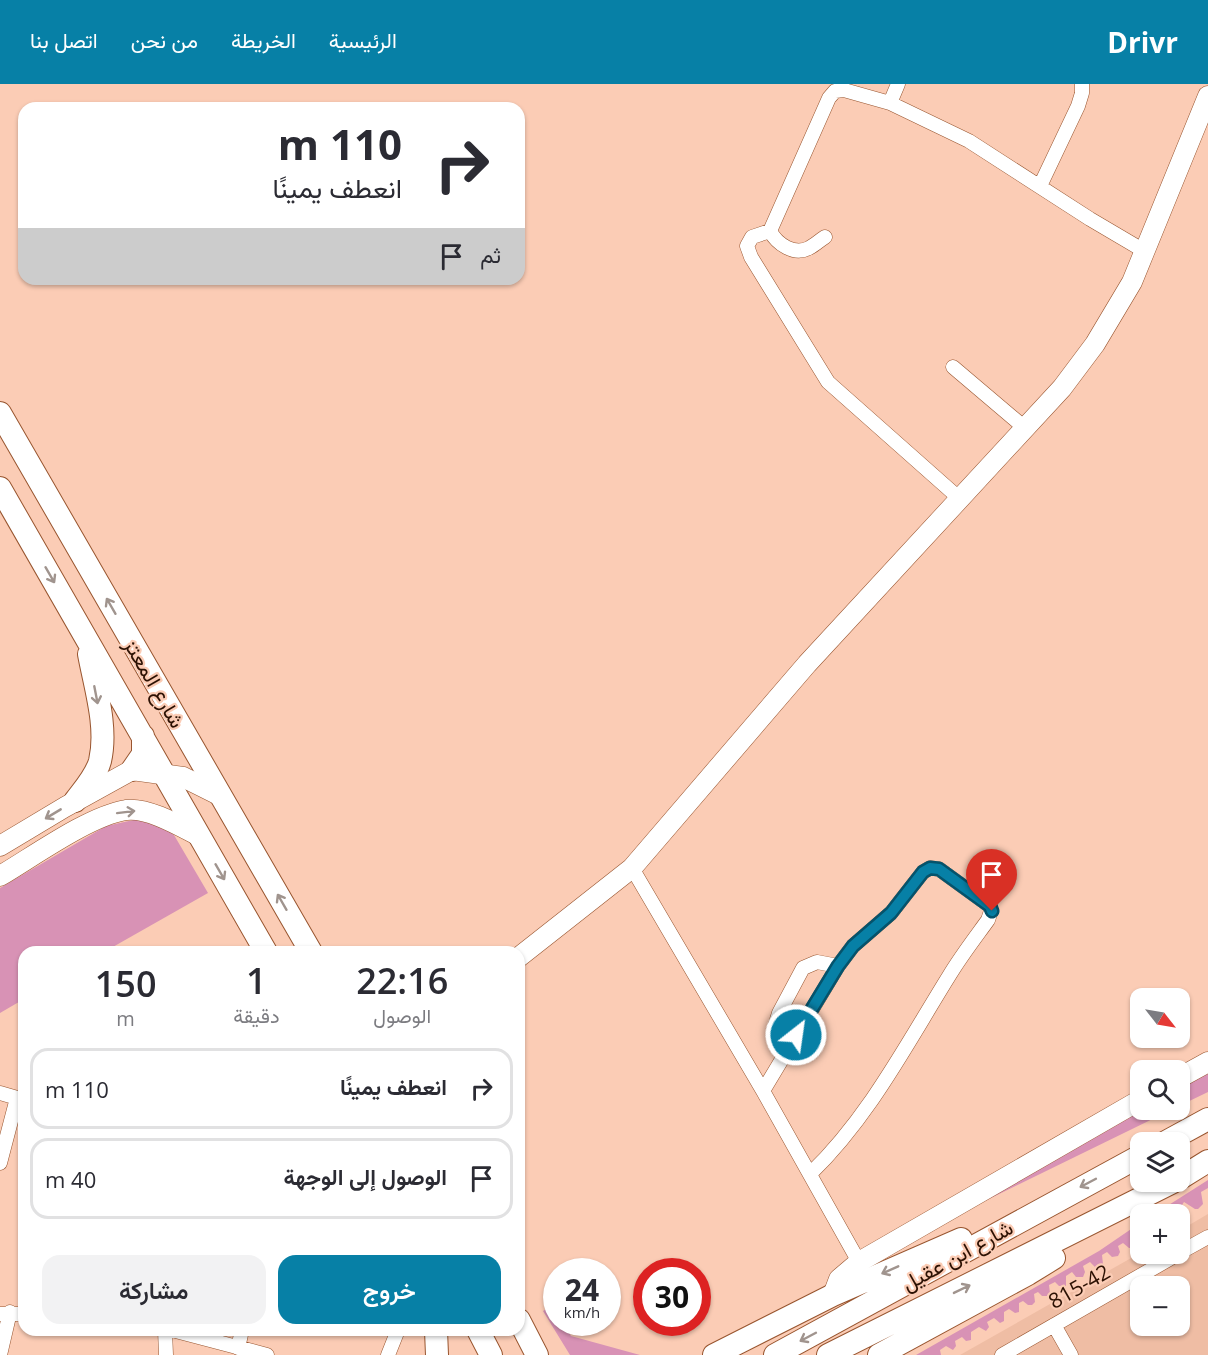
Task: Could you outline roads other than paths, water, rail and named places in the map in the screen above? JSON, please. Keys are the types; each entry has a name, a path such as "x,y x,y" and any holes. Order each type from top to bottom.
{"main road":[{"name":"شارع المعتز","path":"0,413 308,946"},
{"name":"شارع المعتز","path":"0,488 263,946"},
{"path":"27,535 59,515"},
{"path":"75,801 89,783 100,762 102,737 86,638"},
{"path":"132,770 143,754 143,736"},
{"path":"1184,1132 1208,1119"},
{"name":"شارع ابن عقيل","path":"775,1355 1130,1161"},
{"name":"شارع ابن عقيل","path":"1190,1172 1208,1161"},
{"name":"شارع ابن عقيل","path":"828,1355 1154,1192"},
{"path":"879,1355 1028,1274 1158,1192"},
{"path":"714,1355 833,1295 950,1243 1060,1199"},
{"path":"525,1328 549,1355"},
{"path":"525,1332 537,1355"},
{"path":"436,1336 437,1355"},
{"path":"481,1336 491,1355"}],"street":[{"path":"890,103 898,84"},
{"path":"1040,186 1078,106 1083,84"},
{"path":"960,499 828,382 751,257 747,246 752,237 770,231 829,98 835,91 844,90 890,103 969,141 1146,252"},
{"path":"525,952 632,867 807,664 1062,387 1095,344 1132,282 1208,96"},
{"path":"770,231 775,241 787,249 807,250 825,237"},
{"path":"953,367 1024,428"},
{"path":"0,846 132,770 183,777 221,796"},
{"path":"0,876 91,821 128,809 161,816 199,836"},
{"path":"632,867 763,1091 859,1262"},
{"path":"763,1091 838,966 853,946 891,913 923,872 930,868 939,869 990,906 992,911 988,920 950,974 912,1039 859,1119 834,1151 810,1174"},
{"path":"787,1051 778,1034 776,1023 803,968 817,962 838,966"},
{"path":"1190,1072 1208,1062"},
{"path":"0,1093 18,1098"},
{"path":"833,1295 839,1279 859,1262 1130,1106"},
{"path":"0,1163 18,1108"},
{"name":"815-42","path":"1190,1247 1208,1237"},
{"name":"815-42","path":"1002,1355 1161,1264"},
{"path":"0,1355 12,1313"},
{"path":"1054,1325 1071,1355"},
{"path":"165,1336 166,1355"},
{"path":"194,1336 267,1355"},
{"path":"238,1348 241,1336"},
{"path":"388,1355 396,1336"}]}
